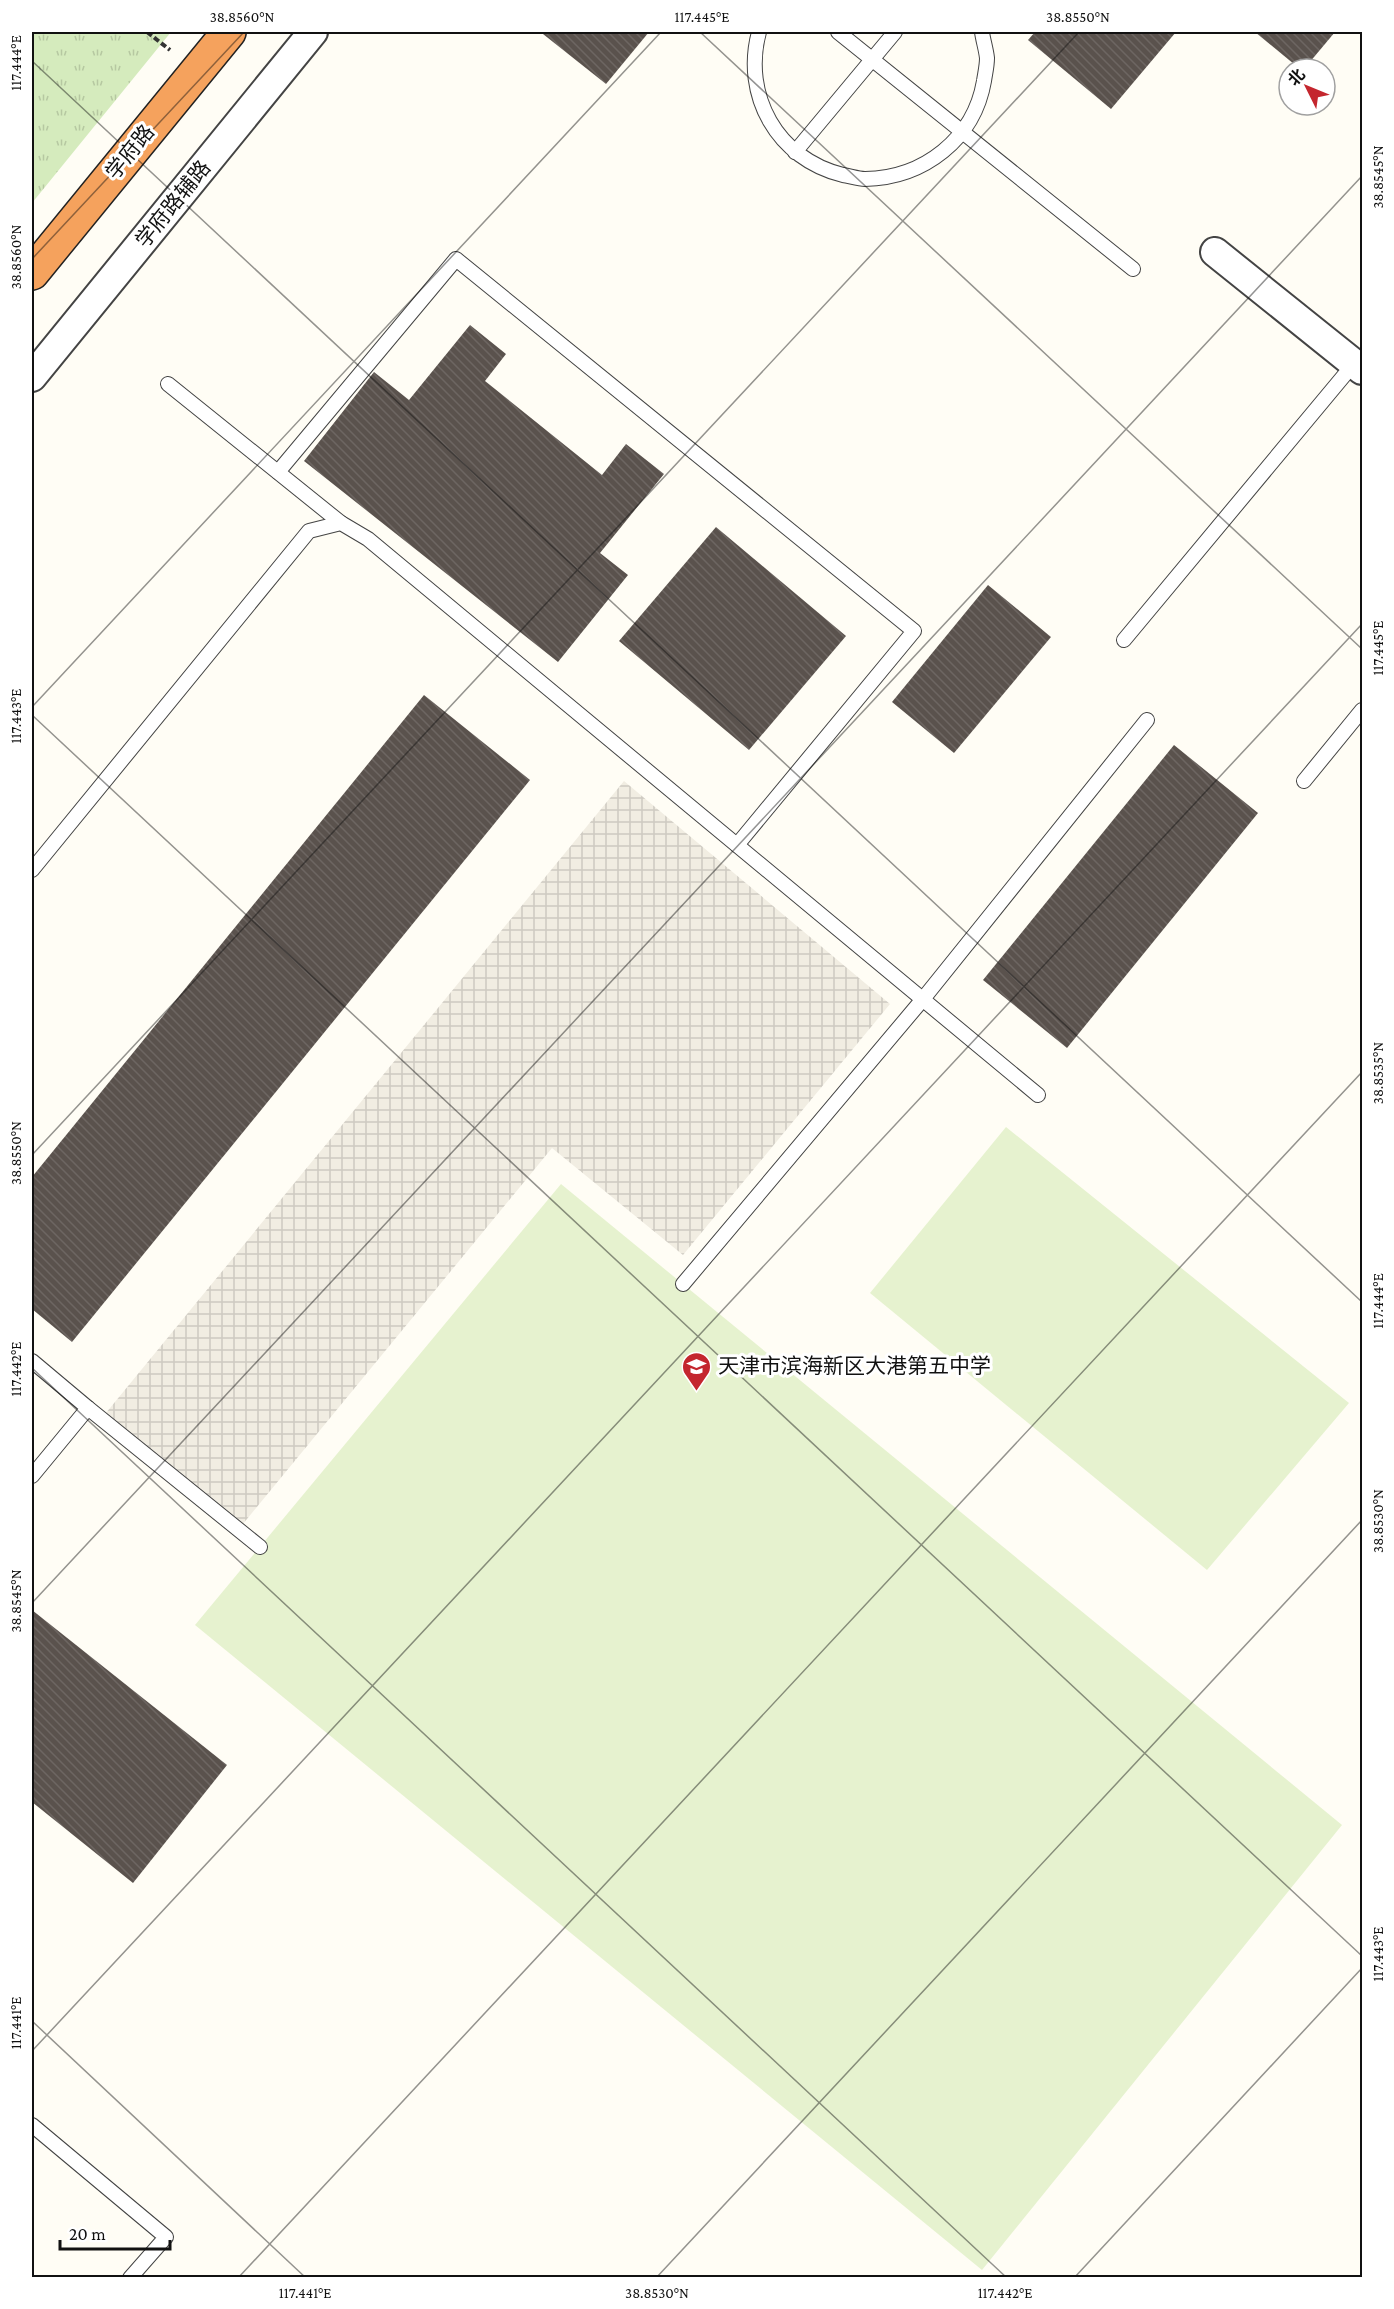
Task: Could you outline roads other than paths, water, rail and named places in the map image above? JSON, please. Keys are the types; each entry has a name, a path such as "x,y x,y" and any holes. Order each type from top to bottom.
{"highway":[{"name":"学府路","path":"32,273 229,32"}],"street":[{"name":"学府路辅路","path":"32,377 314,32"},
{"path":"1215,252 1360,362"}],"lane":[{"path":"759,32 753,53 756,90 770,124 795,152 826,171 863,179 900,175 933,160 963,132 980,100 982,90 987,60 982,32"},
{"path":"838,32 1133,269"},
{"path":"795,152 895,32"},
{"path":"278,472 456,259 914,631 737,845"},
{"path":"1124,640 1360,362"},
{"path":"168,384 342,523 368,539 1038,1095"},
{"path":"32,870 36,855 309,531 342,523"},
{"path":"1304,781 1362,710"},
{"path":"683,1284 923,999 1147,720"},
{"path":"32,1361 260,1547"},
{"path":"32,1476 88,1408"},
{"path":"32,2125 166,2237 130,2277"}],"place":[{"name":"天津市滨海新区大港第五中学","path":"697,1392"}]}
